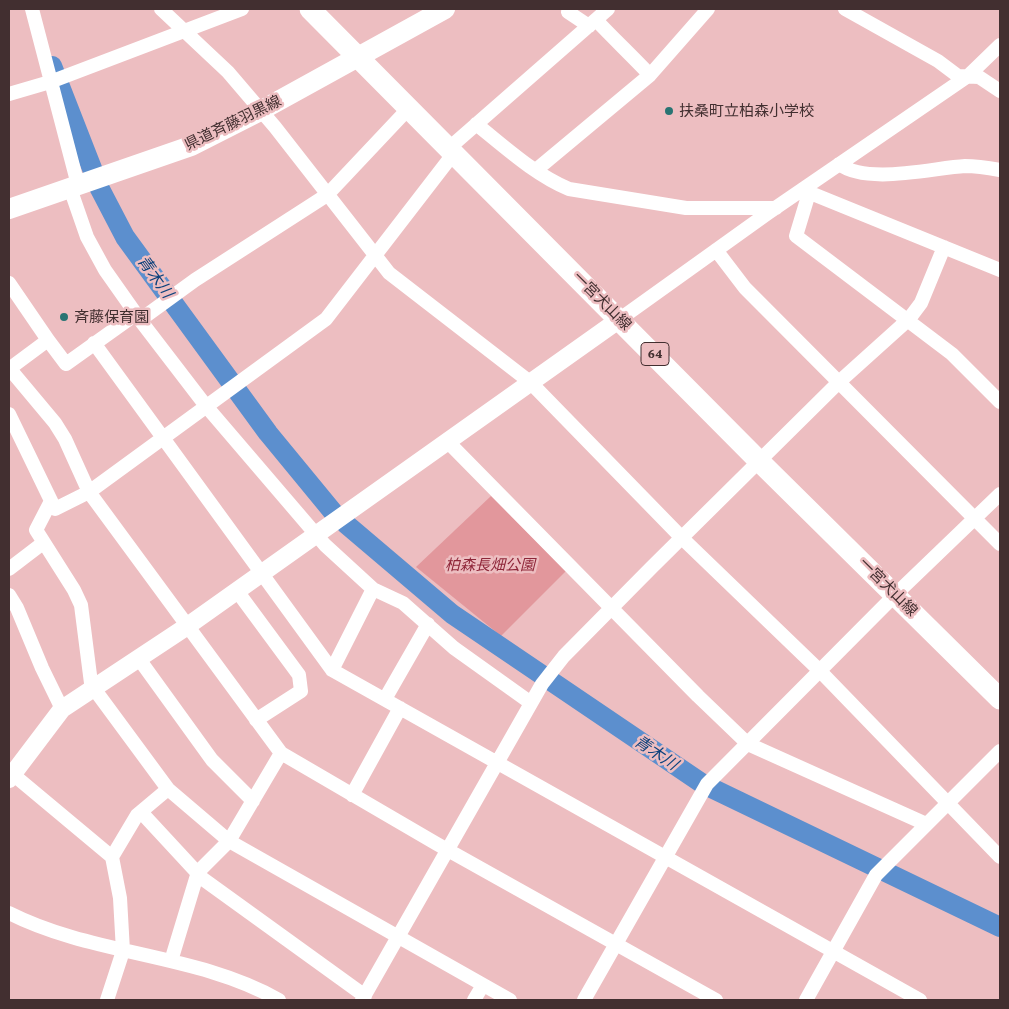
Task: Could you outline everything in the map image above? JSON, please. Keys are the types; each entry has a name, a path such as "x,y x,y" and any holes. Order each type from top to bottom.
{"main road":[{"name":"一宮犬山線","path":"310,9 1000,699"},
{"name":"県道斉藤羽黒線","path":"9,208 192,146 260,112 445,9"}],"street":[{"path":"32,9 87,237 105,270 138,317 206,406 316,535 372,588 403,603 454,648 531,702"},
{"path":"161,9 228,72 328,194 389,273 530,382 683,539 820,671 1000,856"},
{"path":"9,94 50,82 242,9"},
{"path":"9,414 55,509 89,492 326,319 375,254 421,198 451,151 476,124 608,9"},
{"path":"536,170 650,75 708,9"},
{"path":"845,9 938,61 958,76 979,77 1000,92"},
{"path":"568,12 593,23 628,52 650,75"},
{"path":"108,1000 123,951 120,898 112,857 10,774 62,709 94,690 186,627 776,208 806,192 839,164 968,76 1000,46"},
{"path":"9,283 66,364 94,343 138,317 328,194 410,108"},
{"path":"476,124 536,170 555,183 569,189 686,208 776,208"},
{"path":"839,164 859,173 943,170 968,166 1000,170"},
{"path":"806,192 1000,270"},
{"path":"806,192 796,236 952,354 1000,402"},
{"path":"141,812 204,879 363,998 449,851 542,684 564,656 613,609 652,567 683,539 759,460 839,382 908,319 921,303 944,247"},
{"path":"716,250 745,288 1000,544"},
{"path":"48,340 9,369 55,423 65,439 89,492 186,627 281,753 449,851 716,1000"},
{"path":"94,343 332,670 920,1000"},
{"path":"448,442 748,744 926,824"},
{"path":"584,1000 707,784 896,594 1000,494"},
{"path":"51,501 36,530 71,584 81,605 91,683 94,690 168,789 230,841 510,1000"},
{"path":"9,569 43,543"},
{"path":"332,670 372,588"},
{"path":"237,591 299,675 301,691 256,720"},
{"path":"9,595 18,608 42,668 62,709"},
{"path":"385,700 428,624"},
{"path":"139,659 212,760 253,801"},
{"path":"352,795 400,708"},
{"path":"806,1000 835,952 876,875 1000,751"},
{"path":"171,961 198,872 230,841 281,753"},
{"path":"112,857 141,812 168,789"},
{"path":"9,913 33,925 70,938 171,961 247,983 280,1000"},
{"path":"474,1000 483,985"}],"green space":[{"name":"柏森長畑公園","path":"491,496 566,571 501,636 416,567"}],"waterway":[{"name":"青木川","path":"52,66 100,189 125,237 268,433 333,512"},
{"name":"青木川","path":"346,524 452,614 703,784 1000,927"}],"place":[{"name":"扶桑町立柏森小学校","path":"669,111"},
{"name":"斉藤保育園","path":"64,317"}]}
